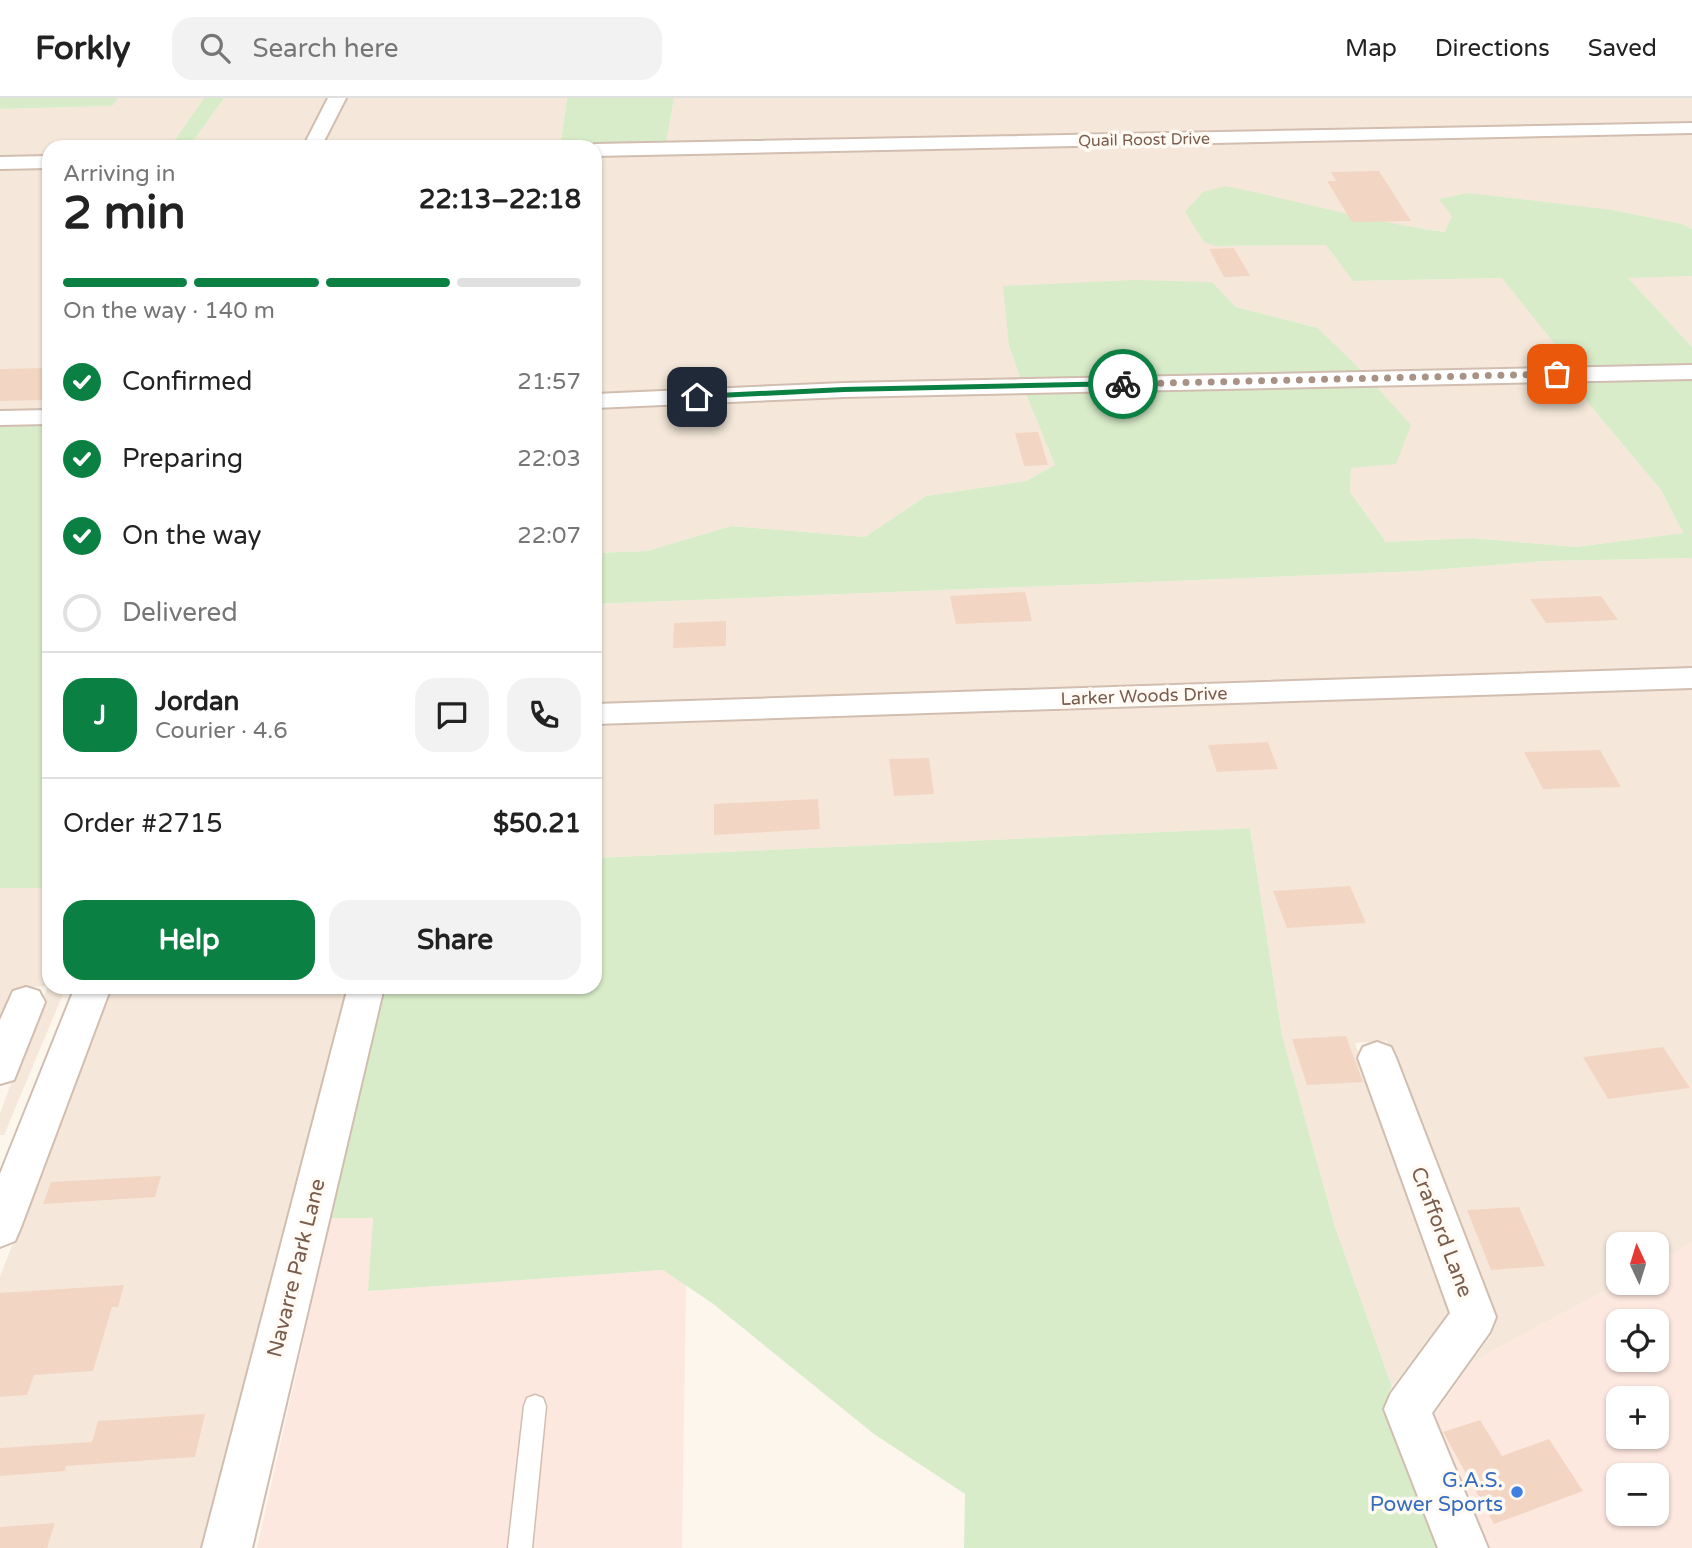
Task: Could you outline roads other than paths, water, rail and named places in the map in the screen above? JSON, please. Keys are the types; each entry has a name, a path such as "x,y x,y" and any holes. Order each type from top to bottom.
{"street":[{"path":"316,140 337,98"},
{"name":"Quail Roost Drive","path":"602,150 1692,128"},
{"path":"0,163 42,162"},
{"path":"602,401 844,390 1692,372"},
{"path":"0,418 42,417"},
{"name":"Larker Woods Drive","path":"602,714 1692,678"},
{"path":"0,1227 90,994"},
{"name":"Navarre Park Lane","path":"227,1548 364,994"},
{"path":"0,1068 26,1002"},
{"name":"Crafford Lane","path":"1377,1058 1474,1317 1407,1409 1463,1548"}],"lane":[{"path":"520,1548 535,1406"}],"place":[{"name":"G.A.S. Power Sports","path":"1517,1492"}]}
